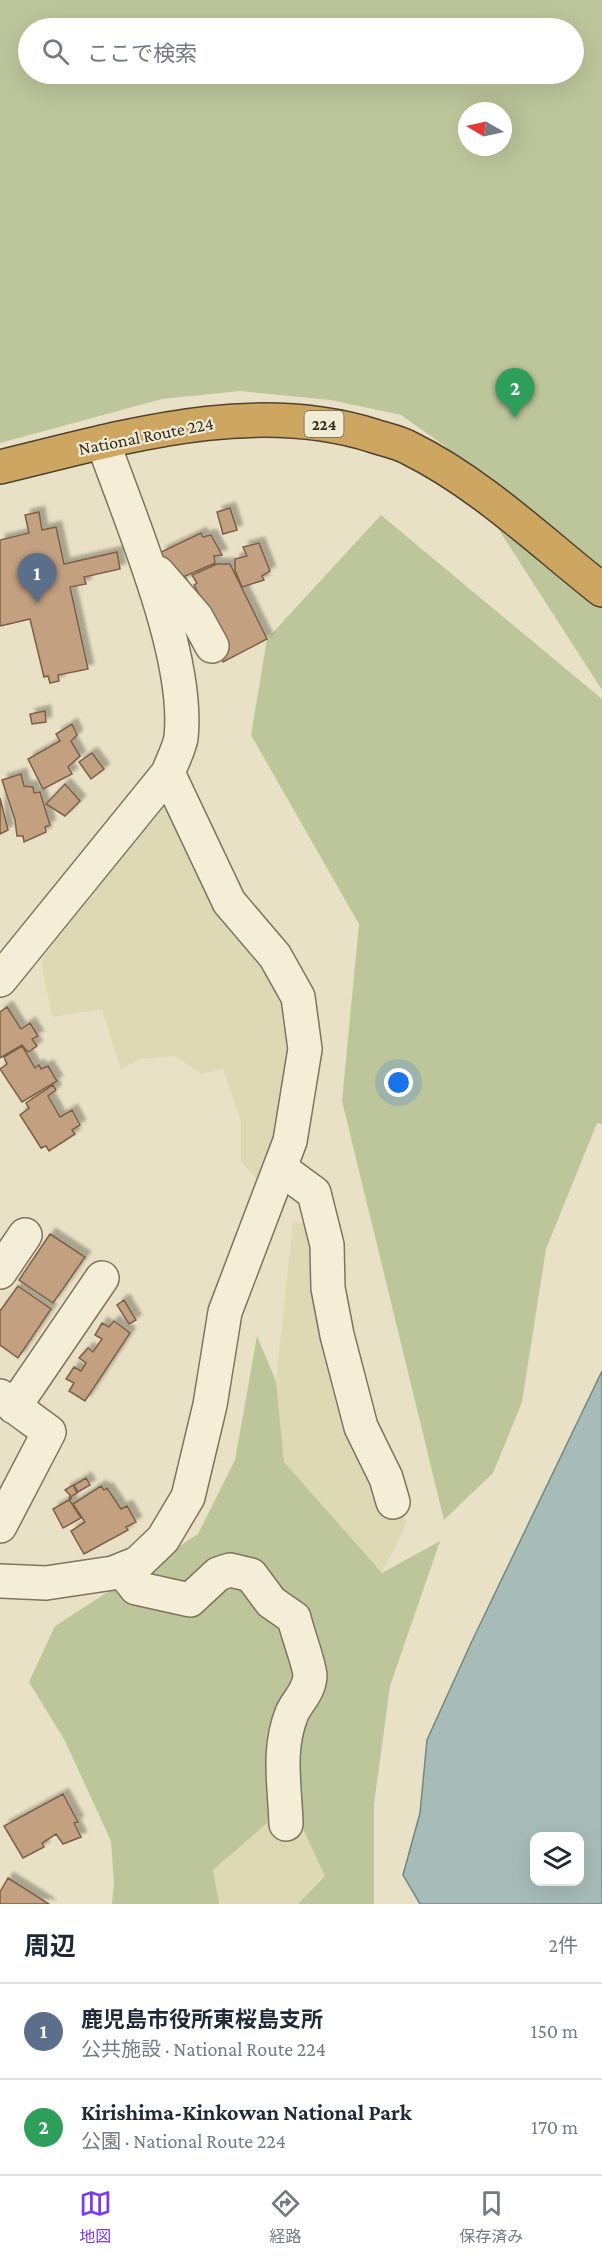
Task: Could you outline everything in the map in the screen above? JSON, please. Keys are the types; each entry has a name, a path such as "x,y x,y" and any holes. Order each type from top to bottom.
{"highway":[{"name":"National Route 224","path":"0,467 103,442 201,422 292,421 342,426 407,446 456,474 602,590"}],"street":[{"path":"2,973 168,773 181,740 180,690 164,620 103,442"},
{"path":"146,568 158,573 196,617 212,646"},
{"path":"0,1581 46,1583 122,1570 138,1563 163,1539 188,1497 210,1405 225,1312 290,1141 305,1049 298,996 275,956 228,902 168,773"},
{"path":"280,1168 314,1193 327,1245 328,1288 337,1335 361,1426 386,1478 393,1502"},
{"path":"0,1272 25,1235"},
{"path":"0,1526 49,1432 7,1402 102,1278"},
{"path":"122,1570 136,1588 190,1600 218,1574 230,1570 250,1575 271,1602 294,1618 310,1675 306,1694 292,1712 284,1747 281,1772 286,1824"}],"shaded area":[{"path":"168,799 284,994 293,1036 277,1146 257,1179 241,1162 241,1121 223,1069 201,1074 176,1056 139,1059 121,1070 102,1009 52,1017 41,960"},
{"path":"308,1222 315,1294 337,1409 407,1522 382,1573 284,1462 276,1381 293,1223"},
{"path":"602,1371 602,1904 420,1904 403,1875 420,1813 427,1740"},
{"path":"273,1817 303,1829 325,1876 298,1904 219,1904 213,1870"}],"green space":[{"path":"0,0 602,0 602,690 445,446 401,415 331,400 240,391 162,399 0,443"},
{"path":"381,515 602,699 602,1124 597,1123 546,1249 522,1402 493,1473 444,1520 342,1101 359,924 251,735 267,639"},
{"path":"257,1336 276,1381 284,1462 382,1573 440,1541 390,1686 374,1804 374,1904 298,1904 325,1876 303,1829 274,1817 213,1870 219,1904 112,1904 114,1883 111,1841 65,1741 29,1682 55,1626 198,1534 235,1460"}],"building":[{"path":"230,508 237,530 223,534 217,512"},
{"path":"39,512 42,530 56,527 64,564 117,552 120,569 84,577 86,584 70,587 88,669 58,675 59,681 50,683 48,676 44,677 30,619 0,626 0,540 29,533 25,515"},
{"path":"201,533 203,537 211,535 222,555 214,556 215,563 185,576 187,580 174,583 161,552"},
{"path":"259,543 270,571 262,576 264,580 242,587 235,570 235,559 247,556 243,547"},
{"path":"217,564 230,564 267,639 223,662 208,612 194,585 197,583 192,575"},
{"path":"45,711 46,722 32,724 30,714"},
{"path":"72,724 77,735 71,741 80,756 68,767 72,774 43,789 28,759 60,741 56,734"},
{"path":"92,753 104,769 91,779 79,762"},
{"path":"21,774 24,786 33,787 34,793 40,792 50,825 45,827 46,832 24,842 23,836 17,836 15,820 2,780"},
{"path":"65,784 80,801 65,816 46,804"},
{"path":"0,798 8,830 0,834"},
{"path":"7,1007 21,1029 30,1023 38,1036 32,1039 37,1046 28,1052 22,1045 0,1058 0,1012"},
{"path":"22,1046 35,1068 39,1065 41,1069 48,1066 57,1081 22,1102 0,1069 7,1064 4,1057"},
{"path":"53,1085 56,1090 48,1096 60,1117 72,1110 80,1125 72,1130 75,1134 49,1151 46,1146 41,1148 20,1115 29,1108 26,1103"},
{"path":"50,1234 85,1257 53,1303 19,1280"},
{"path":"18,1286 51,1309 18,1358 0,1345 0,1311"},
{"path":"124,1300 136,1320 129,1324 117,1305"},
{"path":"114,1321 130,1333 85,1401 69,1391 74,1383 66,1379 74,1367 81,1371 86,1363 79,1358 88,1348 93,1352 102,1339 95,1335 102,1323 109,1327"},
{"path":"86,1478 90,1485 78,1492 74,1485"},
{"path":"73,1485 77,1493 70,1501 81,1518 63,1528 53,1509 69,1500 70,1495 65,1490"},
{"path":"101,1486 104,1490 107,1488 121,1509 127,1506 136,1522 126,1527 128,1530 84,1554 71,1531 85,1522 73,1504"},
{"path":"63,1794 78,1822 74,1823 81,1837 63,1844 56,1834 42,1843 44,1847 23,1858 4,1826"},
{"path":"8,1878 49,1904 0,1904 0,1892"}],"place":[{"name":"Kirishima-Kinkowan National Park","path":"515,418"},
{"name":"鹿児島市役所東桜島支所","path":"37,603"}]}
